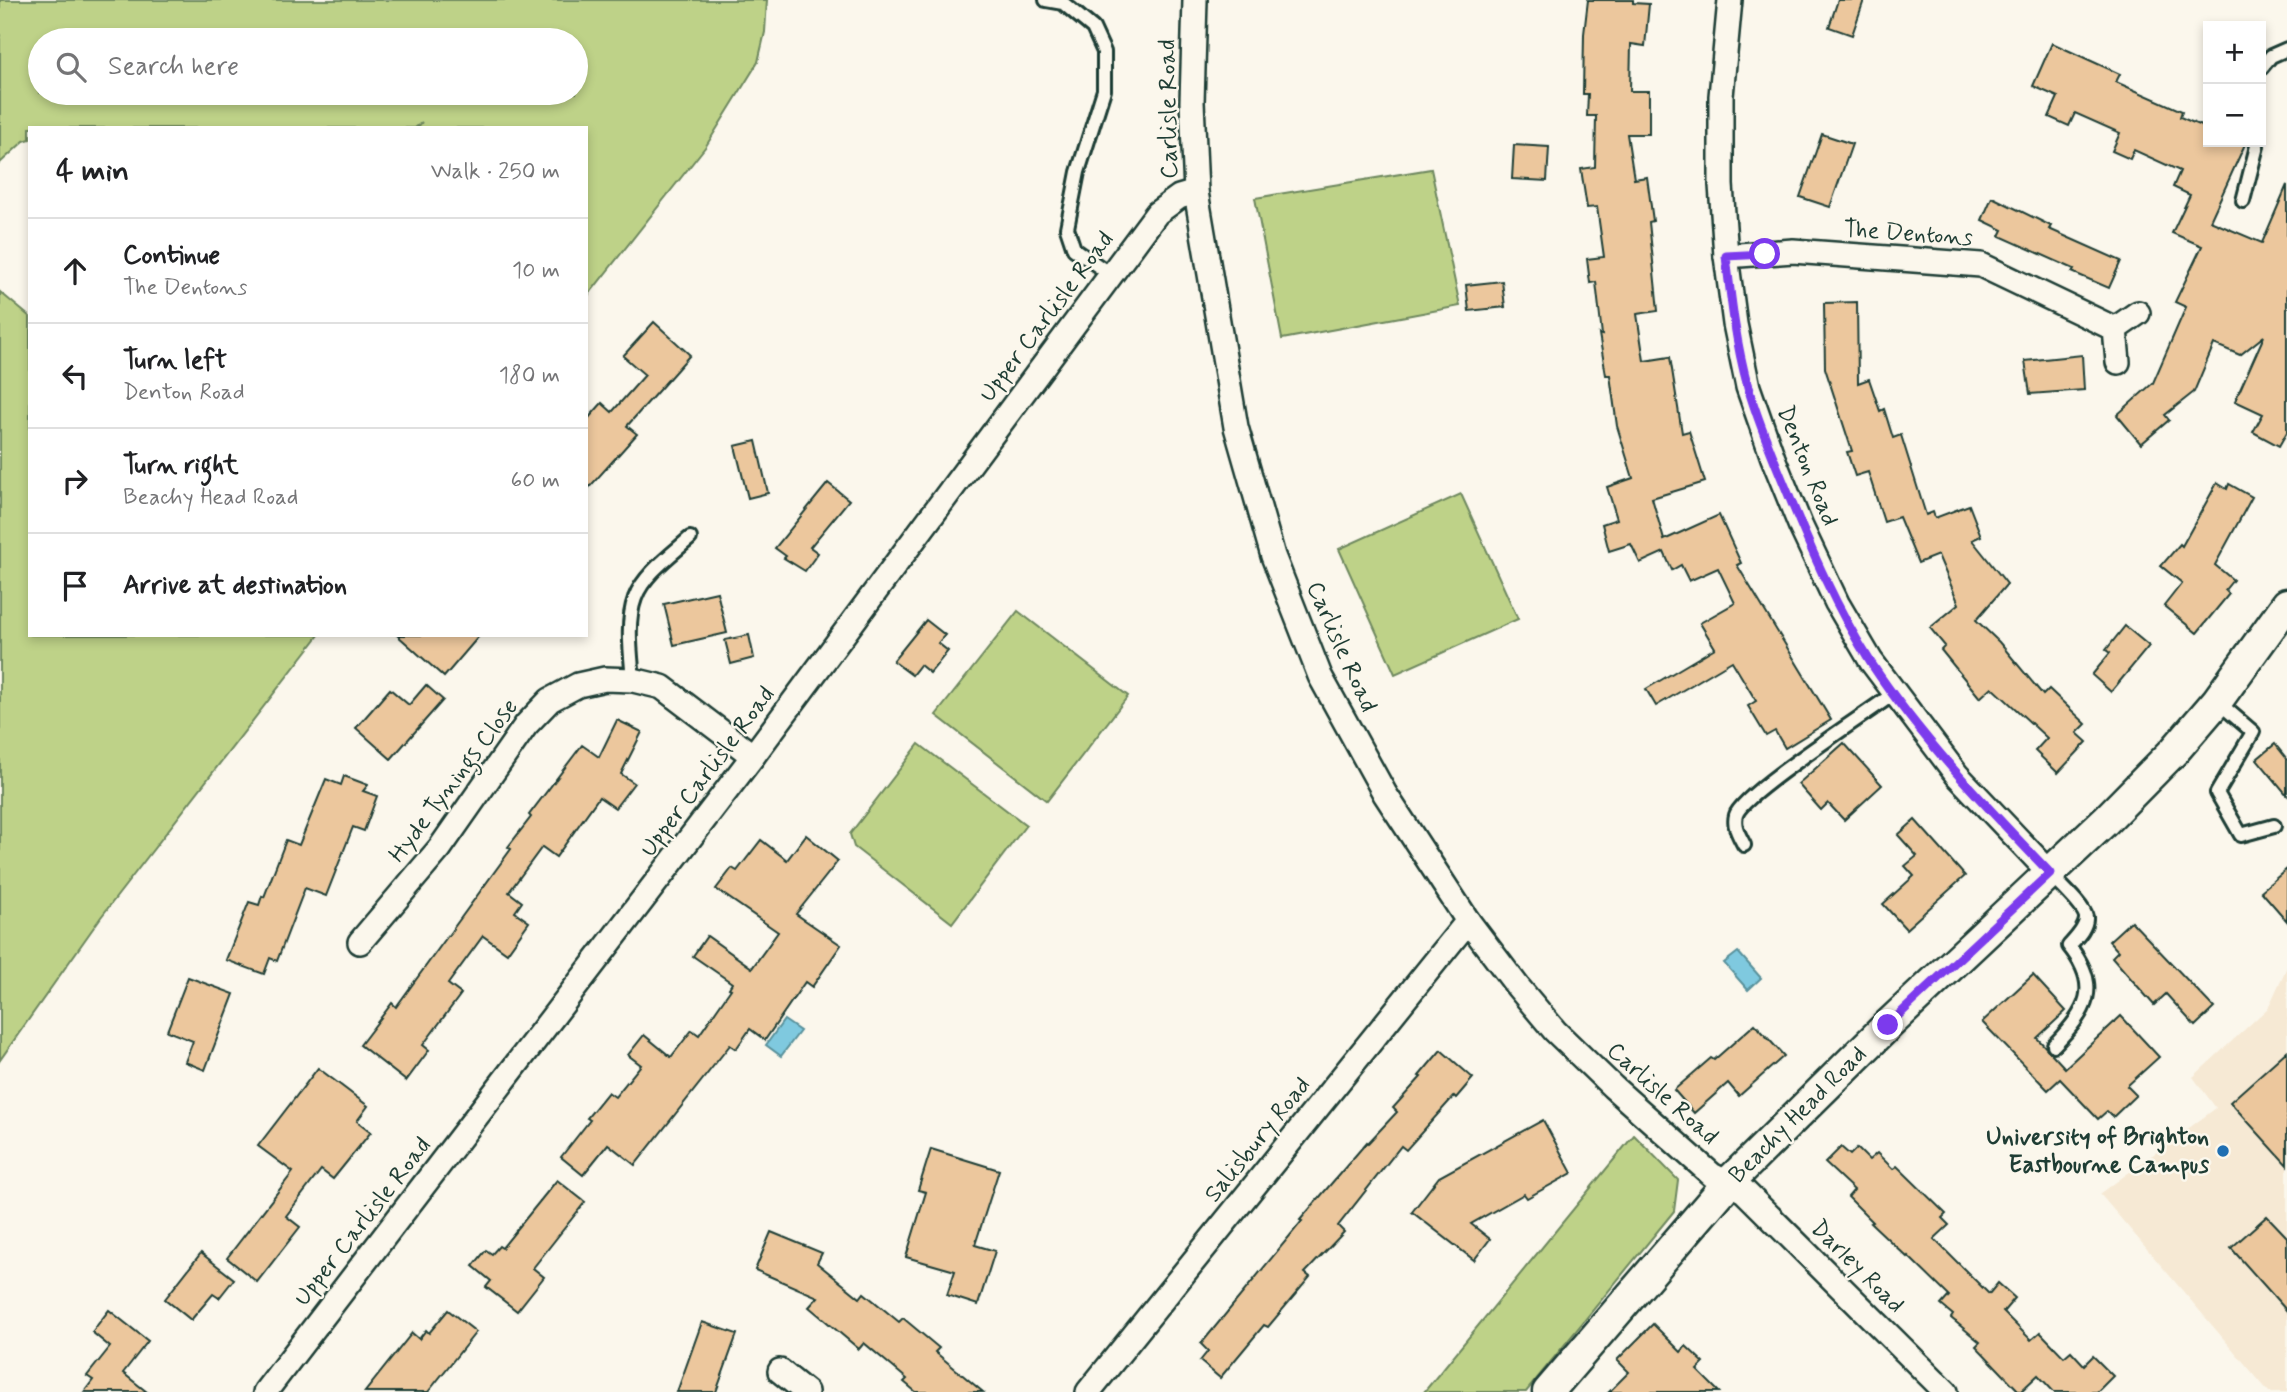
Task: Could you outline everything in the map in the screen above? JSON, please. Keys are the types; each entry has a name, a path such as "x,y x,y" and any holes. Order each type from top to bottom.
{"street":[{"name":"Carlisle Road","path":"1195,0 1192,102 1196,192 1236,427 1273,556 1320,676 1385,794 1468,921 1518,987 1555,1031 1623,1096 1712,1175 1727,1184"},
{"name":"Denton Road","path":"1730,0 1721,96 1721,185 1726,256 1735,324 1748,387 1773,458 1801,527 1837,603 1893,694 1957,775 2050,873"},
{"name":"Upper Carlisle Road","path":"265,1392 753,756 1157,213 1179,197 1196,192"},
{"name":"The Dentons","path":"1726,256 1793,251 1981,265 2115,329"},
{"path":"2118,362 2115,329 2138,313"},
{"name":"Beachy Head Road","path":"1548,1392 1727,1184 1888,1025 2106,820 2175,750 2217,701 2287,604"},
{"name":"Hyde Tynings Close","path":"360,942 440,848 526,725 550,701 578,685 605,680 633,680 662,687 753,756"},
{"name":"Salisbury Road","path":"1088,1392 1468,921"},
{"name":"Darley Road","path":"1727,1184 1744,1191 1946,1392"},
{"path":"780,1371 806,1392"}],"lane":[{"path":"1046,0 1063,3 1093,28 1104,52 1104,90 1078,172 1068,228 1074,249 1111,275"},
{"path":"2266,63 2272,56 2287,49"},
{"path":"2243,201 2257,147"},
{"path":"633,680 630,633 635,598 652,573 690,538"},
{"path":"1744,845 1736,830 1736,815 1742,804 1893,694"},
{"path":"2217,701 2253,732 2217,793 2241,835 2274,825"},
{"path":"2050,873 2086,918 2084,926 2069,946 2081,961 2089,989 2076,1018 2054,1045"}],"shaded area":[{"name":"University of Brighton Eastbourne Campus","path":"2287,967 2287,1392 2269,1392 2100,1194 2216,1108 2193,1077 2268,1008"}],"green space":[{"path":"0,0 767,0 765,32 758,62 706,146 588,295 588,126 419,126 422,122 417,126 28,126 28,140 0,163"},
{"path":"1431,169 1460,306 1282,339 1255,198"},
{"path":"0,292 28,315 28,637 317,637 101,917 0,1060"},
{"path":"1461,494 1518,619 1395,674 1339,549"},
{"path":"1018,611 1128,696 1047,801 936,715"},
{"path":"919,744 1026,825 952,923 854,847 850,834"},
{"path":"1634,1135 1678,1180 1674,1211 1526,1392 1424,1392"}],"water":[{"path":"1738,952 1761,978 1748,990 1724,963"},
{"path":"784,1020 800,1031 781,1056 766,1045"}],"building":[{"path":"1588,0 1633,0 1633,3 1649,4 1645,46 1631,44 1630,91 1649,91 1649,134 1627,134 1634,179 1647,177 1653,221 1649,222 1658,311 1637,314 1644,361 1670,357 1682,433 1689,431 1705,482 1652,498 1664,540 1719,515 1741,563 1737,565 1831,720 1785,748 1775,731 1766,736 1748,706 1756,701 1732,661 1656,706 1646,689 1715,648 1700,623 1735,603 1718,568 1689,581 1681,565 1672,570 1664,552 1640,563 1631,544 1609,551 1602,524 1617,519 1607,487 1633,478 1617,426 1610,375 1606,375 1599,334 1602,335 1596,282 1590,283 1587,259 1604,257 1597,207 1587,208 1581,169 1595,167 1596,116 1587,116 1588,94 1583,94 1584,34"},
{"path":"1838,0 1864,0 1852,35 1829,27"},
{"path":"2052,43 2120,74 2116,82 2182,111 2180,117 2203,127 2203,147 2244,147 2210,221 2262,243 2287,185 2287,432 2279,446 2253,432 2263,414 2235,401 2264,336 2240,355 2214,344 2194,392 2165,415 2169,420 2141,444 2117,415 2153,383 2186,307 2175,302 2202,246 2172,233 2190,195 2173,187 2180,171 2134,150 2130,159 2112,151 2120,133 2075,113 2069,126 2049,117 2058,97 2033,86"},
{"path":"1822,134 1852,144 1830,207 1800,197"},
{"path":"1514,145 1549,147 1547,181 1512,179"},
{"path":"1992,197 2051,226 2049,229 2121,261 2109,288 2000,236 2003,230 1982,220"},
{"path":"1502,281 1505,307 1469,311 1466,285"},
{"path":"1857,302 1858,383 1869,379 1880,411 1884,409 1893,438 1901,435 1926,515 1933,512 1935,518 1969,505 1981,536 1972,540 2007,584 1976,620 1999,642 2043,695 2049,689 2086,724 2077,733 2087,742 2058,773 2035,751 2047,738 1992,687 1980,698 1941,650 1945,646 1930,628 1959,604 1938,555 1918,563 1899,517 1884,522 1868,472 1855,476 1847,452 1852,451 1825,368 1824,303"},
{"path":"654,322 690,355 627,426 637,434 588,489 588,419 602,403 612,412 645,375 623,356"},
{"path":"2082,355 2084,390 2030,394 2025,361"},
{"path":"756,441 768,493 748,498 735,446"},
{"path":"828,483 849,500 810,547 818,553 805,571 784,558 786,556 775,548"},
{"path":"2217,483 2227,489 2229,484 2252,497 2215,565 2233,580 2225,590 2229,594 2197,633 2164,606 2182,583 2161,566 2180,544 2182,546"},
{"path":"717,592 727,633 674,645 664,604"},
{"path":"926,620 945,635 938,643 948,651 930,673 920,665 912,675 893,661"},
{"path":"2125,626 2149,646 2111,692 2092,675 2110,653 2106,650"},
{"path":"749,635 754,658 731,664 725,640"},
{"path":"399,637 478,637 444,677"},
{"path":"426,685 443,700 391,759 356,728 390,689 409,705"},
{"path":"617,720 642,732 621,774 634,783 615,808 599,797 556,857 542,847 509,892 522,902 515,912 529,922 507,953 483,936 448,984 461,994 423,1045 429,1050 406,1081 360,1045 392,1003 396,1007 511,849 508,847 531,817 529,815 582,745 599,757"},
{"path":"1844,743 1882,785 1844,820 1828,803 1821,810 1798,784"},
{"path":"2275,744 2287,759 2287,795 2257,759"},
{"path":"344,776 368,785 363,791 377,796 364,831 353,827 326,896 305,888 277,961 270,958 264,974 226,960 249,902 259,905 262,896 264,897 286,840 299,845 326,779 341,785"},
{"path":"1915,820 1965,876 1906,929 1883,904 1914,876 1905,866 1917,856 1898,835"},
{"path":"806,835 838,861 796,914 841,945 812,987 805,982 765,1040 750,1029 736,1049 730,1045 635,1165 608,1144 583,1175 561,1157 608,1092 615,1097 641,1065 628,1055 644,1035 671,1057 692,1030 699,1035 731,989 729,988 732,983 693,956 707,936 752,968 778,932 716,889 732,868 737,871 761,840 787,860"},
{"path":"2287,869 2287,921 2261,891"},
{"path":"2131,921 2214,1008 2195,1026 2166,994 2154,1005 2112,957 2118,951 2109,941"},
{"path":"2033,975 2066,1011 2037,1038 2065,1068 2121,1016 2159,1057 2127,1086 2136,1095 2113,1117 2107,1111 2098,1119 2060,1079 2048,1090 1982,1022"},
{"path":"188,977 234,994 205,1070 185,1062 193,1041 167,1031"},
{"path":"1755,1024 1784,1056 1739,1096 1728,1083 1694,1113 1674,1090"},
{"path":"1441,1050 1473,1078 1406,1150 1401,1146 1338,1226 1344,1232 1305,1273 1310,1277 1268,1327 1264,1325 1220,1378 1200,1361 1208,1351 1201,1344 1302,1221 1300,1220 1367,1142 1397,1112 1393,1108"},
{"path":"2287,1051 2287,1165 2230,1102"},
{"path":"318,1068 368,1106 357,1121 371,1132 333,1179 321,1170 286,1216 300,1227 257,1282 227,1258 293,1172 258,1146"},
{"path":"1543,1120 1572,1173 1527,1198 1524,1194 1471,1224 1490,1239 1474,1260 1412,1212 1439,1177"},
{"path":"1841,1147 1850,1155 1857,1148 1869,1160 1877,1153 1893,1169 1897,1166 1946,1214 1942,1218 1949,1225 1934,1239 1989,1294 1998,1283 2015,1298 2003,1312 2031,1340 2040,1332 2064,1357 2071,1351 2084,1365 2093,1356 2113,1376 2097,1392 2054,1392 2038,1375 2020,1392 1976,1346 1980,1342 1951,1318 1953,1315 1941,1305 1949,1296 1871,1223 1873,1222 1848,1197 1854,1190 1825,1163"},
{"path":"931,1149 999,1170 975,1245 995,1251 978,1305 947,1295 955,1271 906,1257 926,1192 918,1190"},
{"path":"557,1180 585,1202 533,1268 544,1277 517,1311 486,1287 491,1281 473,1266 486,1250 492,1254 499,1246 502,1248"},
{"path":"2267,1216 2287,1237 2287,1311 2231,1248"},
{"path":"771,1232 822,1253 817,1263 860,1298 864,1293 899,1322 903,1318 939,1348 935,1352 983,1392 916,1392 904,1382 907,1379 864,1343 859,1349 809,1307 818,1297 755,1270"},
{"path":"201,1253 234,1279 219,1298 213,1294 191,1320 165,1299"},
{"path":"109,1310 148,1341 123,1373 147,1392 84,1392 93,1380 87,1376 110,1347 92,1332"},
{"path":"448,1310 476,1332 428,1392 365,1392 412,1333 419,1339 426,1330 429,1333"},
{"path":"702,1322 737,1334 716,1392 677,1392"},
{"path":"1653,1324 1681,1352 1686,1346 1704,1363 1697,1370 1719,1392 1609,1392 1629,1372 1617,1360"}],"place":[{"name":"University of Brighton Eastbourne Campus","path":"2223,1151"}],"route":[{"path":"1765,254 1726,256 1735,324 1748,387 1801,527 1837,603 1893,694 1957,775 2050,873 1888,1025"}]}
